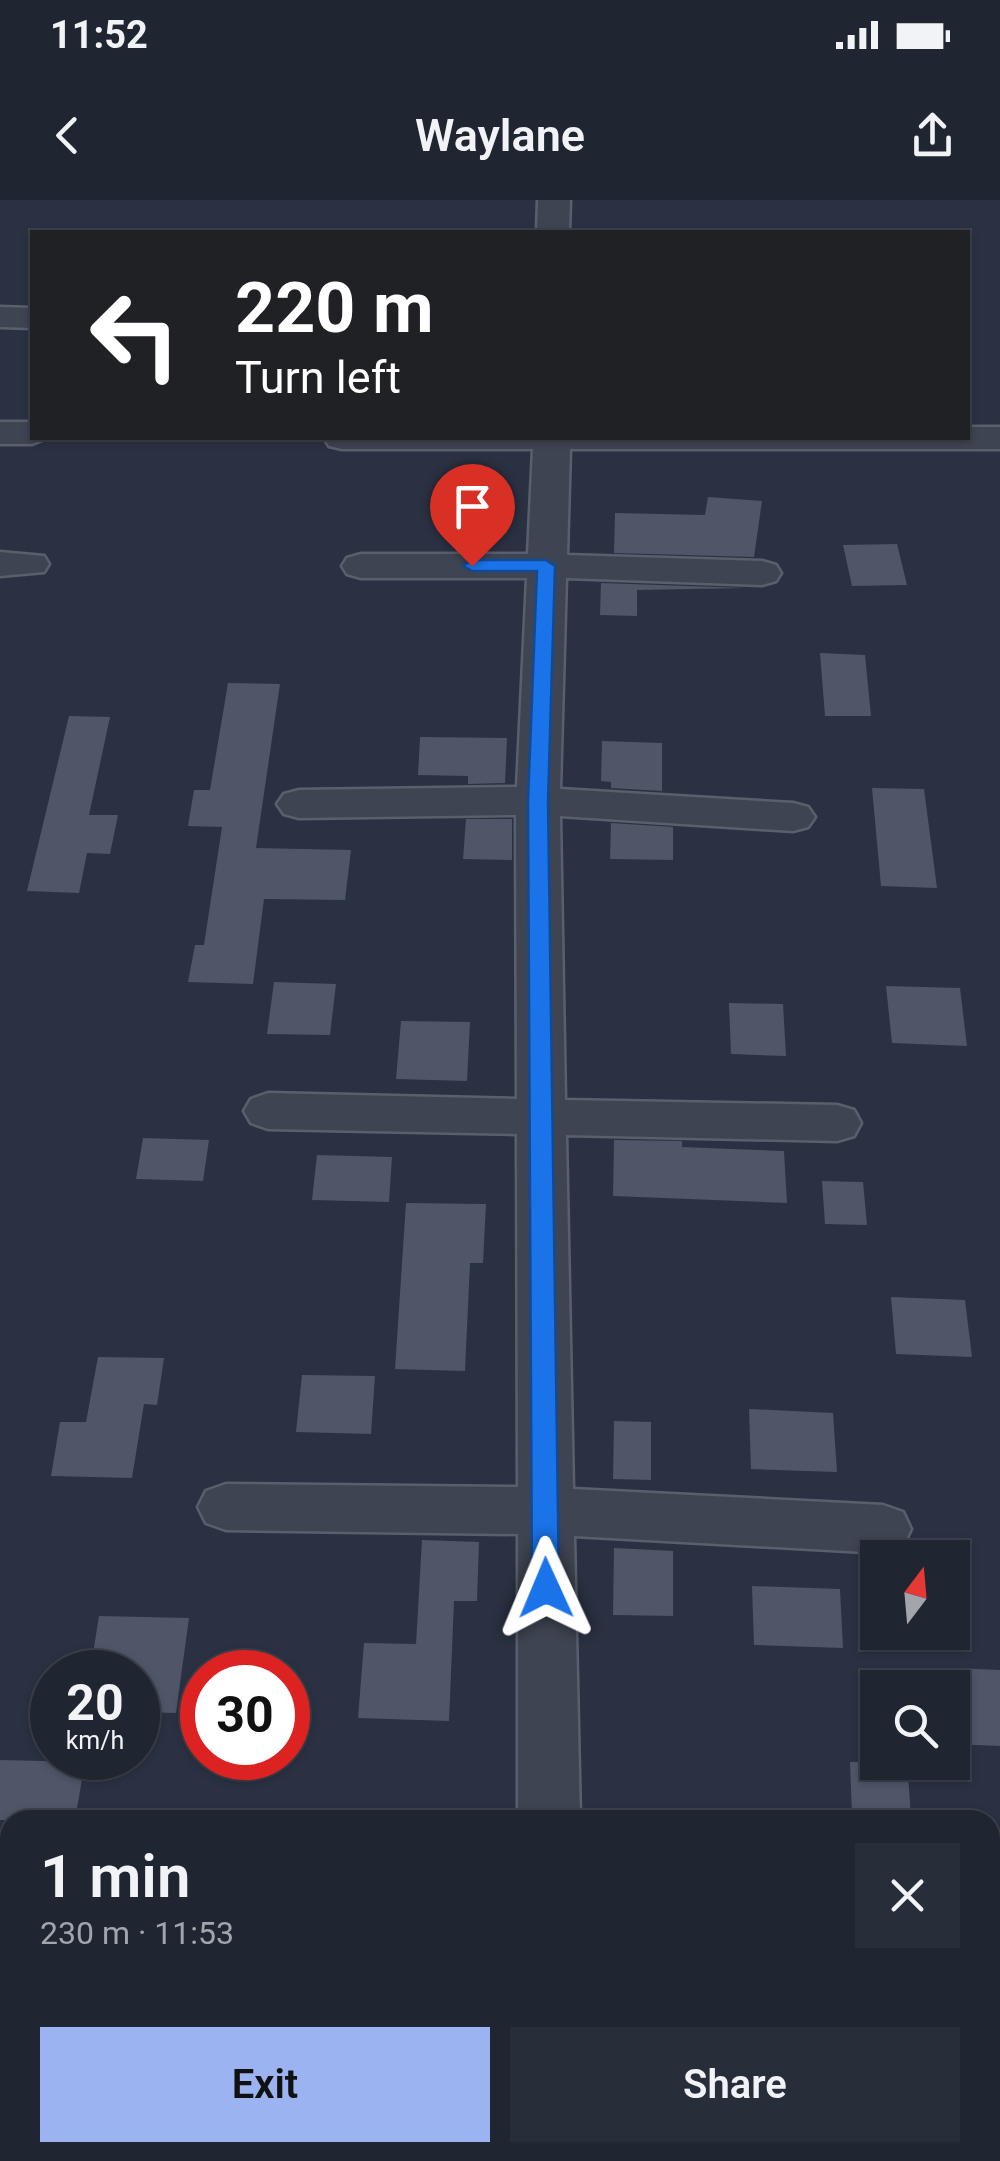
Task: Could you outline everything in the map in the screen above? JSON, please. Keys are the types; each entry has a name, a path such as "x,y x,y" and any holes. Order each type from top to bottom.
{"street":[{"path":"553,230 554,200"},
{"path":"0,318 30,318"},
{"path":"0,433 30,433"},
{"path":"970,438 1000,438"},
{"path":"549,1810 538,801 552,440"},
{"path":"361,566 546,566 762,573"},
{"path":"299,804 538,801 793,817"},
{"path":"268,1111 838,1123"},
{"path":"226,1507 544,1511 884,1529"}],"building":[{"path":"708,497 762,501 754,557 614,553 615,513 705,515"},
{"path":"897,544 907,585 852,586 843,545"},
{"path":"601,583 745,588 637,590 637,616 600,615"},
{"path":"820,653 865,655 871,716 825,716"},
{"path":"228,683 280,684 256,848 351,850 345,900 264,899 253,984 188,982 195,945 204,945 222,827 188,826 194,790 210,790"},
{"path":"69,716 110,717 89,815 118,815 110,854 87,853 79,893 27,891"},
{"path":"420,737 507,738 505,783 468,784 468,776 418,775"},
{"path":"602,741 662,743 662,791 611,788 611,782 601,781"},
{"path":"872,788 924,789 937,888 881,886"},
{"path":"466,819 512,819 512,860 463,859"},
{"path":"611,823 673,827 673,860 610,859"},
{"path":"274,982 336,984 330,1035 267,1034"},
{"path":"886,986 960,988 967,1046 892,1043"},
{"path":"729,1003 783,1004 786,1056 731,1054"},
{"path":"401,1021 470,1022 467,1081 396,1079"},
{"path":"143,1138 209,1140 203,1181 136,1179"},
{"path":"614,1140 682,1141 682,1147 784,1151 787,1203 613,1196"},
{"path":"317,1155 392,1157 389,1202 312,1200"},
{"path":"822,1181 863,1182 867,1225 825,1224"},
{"path":"406,1203 486,1204 483,1263 470,1263 465,1371 395,1369"},
{"path":"891,1297 965,1300 972,1357 896,1354"},
{"path":"98,1357 164,1358 157,1405 144,1404 132,1478 51,1476 60,1422 86,1422"},
{"path":"302,1375 375,1376 371,1434 296,1432"},
{"path":"749,1409 833,1413 837,1472 751,1469"},
{"path":"614,1421 651,1422 651,1480 613,1479"},
{"path":"422,1540 479,1542 477,1601 454,1601 449,1721 358,1718 364,1643 416,1644"},
{"path":"614,1548 673,1551 673,1616 613,1615"},
{"path":"752,1586 840,1589 843,1648 754,1645"},
{"path":"99,1616 189,1618 185,1650 180,1650 176,1713 160,1713 160,1650 94,1650"},
{"path":"952,1668 1000,1670 1000,1746 970,1745 970,1670"},
{"path":"0,1760 30,1761 30,1780 82,1780 77,1810 0,1810"},
{"path":"850,1762 860,1762 860,1780 908,1780 911,1810 852,1810"}],"route":[{"path":"472,566 546,566 538,801 546,1588"}]}
